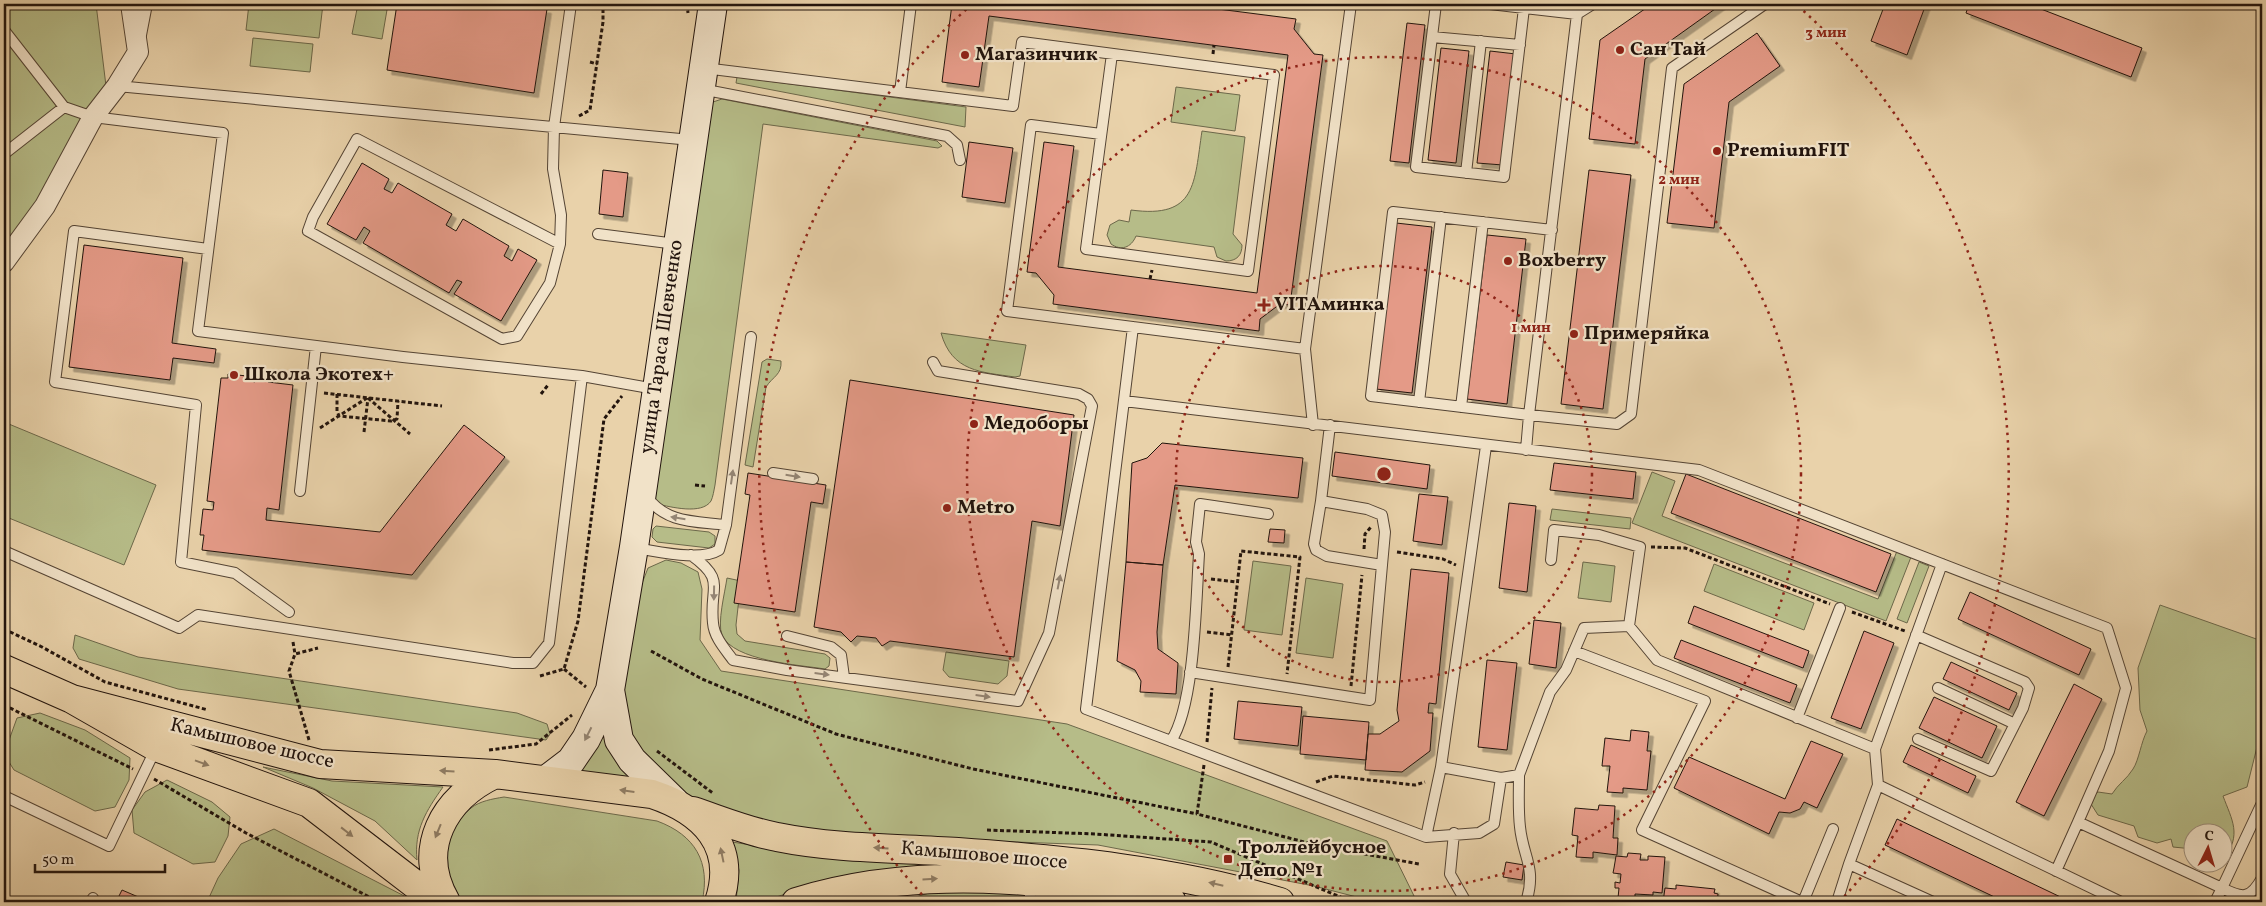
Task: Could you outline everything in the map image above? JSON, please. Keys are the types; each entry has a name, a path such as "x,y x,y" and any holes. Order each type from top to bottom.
{"main road":[{"name":"улица Тараса Шевченко","path":"546,780 571,761 586,739 594,685 634,548 642,490 645,387 677,244 713,4"},
{"name":"Камышовое шоссе","path":"4,669 72,699 156,747 309,802 438,902"},
{"name":"улица Тараса Шевченко","path":"594,685 619,740 632,760 682,806"},
{"name":"Камышовое шоссе","path":"72,699 320,764 491,762 546,780 652,794 682,806 776,837 852,846 960,852 1131,869 1199,880 1280,902"},
{"path":"446,902 434,873 432,854 437,833 460,796 476,783 491,762"},
{"name":"Камышовое шоссе","path":"682,806 706,825 719,842 724,866 724,887 719,902"},
{"name":"Камышовое шоссе","path":"796,902 825,893 928,878 1172,902"}],"street":[{"path":"4,262 45,206 93,117 117,86 138,52 131,4"}],"lane":[{"path":"138,52 147,4"},
{"path":"560,244 357,139 313,217 308,231 502,339 517,336 550,283 560,244 561,215 553,169 555,122 571,4"},
{"path":"900,92 911,4"},
{"path":"1313,425 1305,349 1351,4"},
{"path":"1436,4 1416,167 1504,177 1524,8"},
{"path":"1490,4 1577,14 1593,4"},
{"path":"1552,230 1393,212 1371,396 1617,424 1631,414 1672,68 1765,4"},
{"path":"1526,450 1577,14"},
{"path":"4,30 64,107 93,117 223,133 198,331 582,376 645,387"},
{"path":"1432,37 1520,45"},
{"path":"1466,173 1481,41"},
{"path":"702,78 900,92 1013,106 1022,42 1274,75 1248,271 1086,250 1112,54"},
{"path":"702,78 946,136 957,145 960,160"},
{"path":"117,86 555,122 692,140"},
{"path":"4,154 64,107"},
{"path":"1101,134 1031,125 1007,310 1305,349"},
{"path":"1419,402 1441,217"},
{"path":"1461,407 1483,222"},
{"path":"208,249 74,231 55,382 196,405 181,562 235,573 289,612"},
{"path":"598,234 677,244"},
{"path":"1133,327 1086,709 1426,837 1454,833 1479,833 1494,824 1501,778"},
{"path":"634,548 691,555 707,555 720,550 726,525 750,337"},
{"path":"300,491 316,346"},
{"path":"691,555 707,567 713,576 713,623 718,640 733,660 787,670 1018,701 1049,633 1092,406 1088,399 1079,394 938,371 933,362"},
{"path":"4,551 179,628 198,615 513,663 533,663 549,643 582,376"},
{"path":"1124,401 1313,425 1330,425 1486,446 1699,470 2107,628 2126,688 2109,751 2056,871"},
{"path":"1330,425 1314,544 1316,550 1327,556 1382,565"},
{"path":"1426,837 1441,767 1486,446"},
{"path":"773,472 813,479"},
{"path":"642,490 656,509 671,518 726,525"},
{"path":"1190,672 1370,700 1385,523 1382,515 1367,509 1320,501"},
{"path":"1171,741 1178,730 1190,672 1199,554 1196,542 1200,504 1268,514"},
{"path":"1551,560 1554,530 1599,535 1640,547 1629,626 1657,660 1875,749"},
{"path":"1836,902 1878,785 1875,749 1942,564"},
{"path":"1797,718 1840,608"},
{"path":"1528,902 1527,899 1532,882 1529,862 1523,852 1520,825 1519,775 1550,692 1566,670 1584,628 1629,626"},
{"path":"1916,635 2026,682 2029,688 2015,724 1991,771 1918,739"},
{"path":"787,636 831,647 841,655 844,677"},
{"path":"1574,652 1705,701 1642,830 1802,902 1833,829"},
{"path":"1938,688 2015,724"},
{"path":"4,796 109,846 156,747"},
{"path":"1441,767 1501,778 1519,775"},
{"path":"1878,785 2121,902"},
{"path":"2215,902 2262,803"},
{"path":"2078,822 2237,896 2248,895 2256,889 2262,878"},
{"path":"1454,833 1450,874 1466,902"},
{"path":"1849,864 1933,902"}],"path":[{"path":"555,122 580,116 590,110 603,22 603,10 599,4"},
{"path":"687,4 688,16"},
{"path":"1219,4 1219,9"},
{"path":"590,62 597,64"},
{"path":"564,669 578,621 604,419 615,403 645,387"},
{"path":"311,391 442,406"},
{"path":"337,394 337,411 339,416"},
{"path":"319,428 368,398"},
{"path":"364,432 368,398"},
{"path":"368,398 410,434"},
{"path":"394,420 397,419 398,401"},
{"path":"339,416 394,420"},
{"path":"695,485 705,486"},
{"path":"1350,696 1365,534 1382,515"},
{"path":"1640,547 1685,548 1840,608 1916,635"},
{"path":"1384,550 1443,559 1455,563 1459,569"},
{"path":"1227,677 1241,551 1300,557 1286,686"},
{"path":"1197,578 1238,582"},
{"path":"4,629 42,647 105,682 169,697 216,712"},
{"path":"1193,630 1232,635"},
{"path":"310,742 289,671 295,654 318,648 328,650"},
{"path":"651,651 702,680 836,734 972,769 1197,814 1316,845 1419,864"},
{"path":"535,677 564,669 594,685 583,695"},
{"path":"1197,814 1214,675"},
{"path":"4,705 143,774 246,833 380,902"},
{"path":"491,762 536,744 578,711"},
{"path":"300,739 316,744"},
{"path":"653,748 722,799"},
{"path":"1302,791 1319,780 1333,776 1415,785 1427,782 1430,776"},
{"path":"978,830 1095,834 1211,842 1352,902"}],"green space":[{"path":"4,4 96,4 106,86 4,260"},
{"path":"249,4 323,4 319,38 246,30"},
{"path":"358,4 388,4 382,39 352,34"},
{"path":"253,38 313,44 310,72 250,66"},
{"path":"737,77 966,107 965,127 736,83"},
{"path":"1176,87 1240,95 1235,131 1171,122"},
{"path":"722,99 937,141 942,146 938,148 763,124 714,491 711,501 707,505 701,508 686,509 657,504 653,492 702,112 713,102"},
{"path":"1202,131 1245,137 1233,234 1242,245 1238,257 1226,261 1217,257 1214,247 1136,236 1129,246 1122,248 1111,244 1107,235 1110,225 1119,220 1129,222 1131,210 1153,211 1169,209 1180,203 1188,193 1193,181"},
{"path":"941,333 1026,345 1020,376 991,374 969,368 952,356"},
{"path":"767,359 781,361 781,366 779,372 766,387 753,467 745,465 762,362"},
{"path":"4,422 156,485 124,565 4,516"},
{"path":"1652,472 1675,481 1662,516 1878,599 1897,551 1911,557 1886,621 1632,523"},
{"path":"1552,509 1631,518 1630,529 1550,520"},
{"path":"656,526 709,532 715,536 715,544 709,548 657,542 652,537 653,529"},
{"path":"666,560 681,563 698,572 702,589 700,640 721,671 1067,724 1387,841 1417,902 1376,902 1314,886 1098,845 824,835 711,809 647,768 634,747 618,701 639,591 648,568"},
{"path":"1253,561 1291,566 1282,635 1244,630"},
{"path":"1583,562 1615,566 1611,602 1578,598"},
{"path":"1919,562 1929,566 1907,623 1897,619"},
{"path":"1714,564 1814,603 1804,630 1704,591"},
{"path":"727,578 741,581 736,625 737,634 745,641 825,654 830,658 829,666 825,669 768,660 739,651 729,644 722,635 720,623"},
{"path":"1306,578 1343,584 1333,658 1296,653"},
{"path":"2160,605 2262,641 2262,727 2247,787 2223,796 2233,824 2184,824 2184,848 2173,847 2171,839 2157,843 2138,837 2134,826 2098,815 2091,804 2091,797 2098,792 2112,794 2131,773 2137,761 2147,731 2140,710 2138,668"},
{"path":"75,635 138,657 517,713 547,724 550,734 546,740 178,689 79,659 73,648"},
{"path":"946,652 1009,661 1007,676 998,684 949,677 943,670"},
{"path":"40,713 85,730 130,758 129,780 115,807 95,811 14,770 4,754 17,718"},
{"path":"602,725 635,781 568,771"},
{"path":"263,767 332,781 443,787 422,821 417,839 417,860 375,821 313,788"},
{"path":"167,780 212,802 230,817 228,836 215,862 193,864 134,833 132,810 145,792"},
{"path":"504,797 657,821 670,827 690,842 702,862 704,888 702,902 464,902 450,880 447,867 449,841 461,817 471,808 482,802"},
{"path":"274,829 416,902 207,902 218,878 241,844"},
{"path":"732,842 815,855 939,861 939,868 829,879 762,902 736,902 739,870"},
{"path":"970,888 1111,902 899,902 929,893"}],"building":[{"path":"397,4 516,4 547,9 534,93 387,70"},
{"path":"952,4 1179,4 1296,19 1294,29 1314,54 1323,55 1290,305 1280,304 1260,319 1259,331 1053,304 1054,295 1036,273 1027,272 1044,142 1074,146 1058,267 1257,293 1288,55 989,16 979,87 942,82"},
{"path":"1652,4 1722,4 1645,59 1635,144 1589,139 1600,40"},
{"path":"1885,4 1926,4 1907,55 1871,41"},
{"path":"1969,4 2028,4 2142,48 2131,77 1966,13"},
{"path":"1407,23 1425,25 1409,163 1390,161"},
{"path":"1757,33 1780,66 1729,102 1714,228 1667,223 1684,84"},
{"path":"1441,48 1469,51 1456,163 1428,160"},
{"path":"1490,51 1516,54 1503,165 1477,163"},
{"path":"969,142 1013,148 1005,203 962,197"},
{"path":"362,163 389,179 384,189 392,193 398,183 452,214 446,225 456,231 463,219 509,246 504,256 512,261 518,249 537,260 501,321 454,294 462,282 457,280 449,293 363,243 370,231 364,227 356,240 327,224"},
{"path":"603,170 628,173 623,217 599,214"},
{"path":"1589,170 1631,175 1603,409 1561,404"},
{"path":"1396,223 1432,227 1412,393 1376,389"},
{"path":"1487,235 1526,239 1507,404 1467,399"},
{"path":"84,245 183,258 172,343 216,349 214,363 173,358 170,380 69,367"},
{"path":"228,374 247,376 246,380 255,382 256,376 269,378 268,382 293,385 279,510 267,508 266,520 380,532 464,425 505,457 412,575 202,550 204,535 200,535 203,509 213,510 214,502 207,501 221,378 228,378"},
{"name":"Metro","path":"850,380 1074,415 1060,526 1032,521 1014,657 890,641 882,646 876,638 857,636 851,642 841,632 814,627"},
{"path":"1162,443 1303,458 1298,498 1175,485 1163,565 1126,562 1132,463 1147,458"},
{"path":"1335,452 1430,465 1427,489 1332,476"},
{"path":"1554,463 1636,472 1633,499 1550,490"},
{"path":"748,473 826,485 823,504 811,502 795,612 734,603 750,495 745,494"},
{"path":"1686,474 1891,554 1876,592 1671,513"},
{"path":"1419,494 1448,497 1442,545 1413,541"},
{"path":"1509,503 1536,506 1527,592 1499,588"},
{"path":"1270,529 1285,530 1284,543 1268,542"},
{"path":"1126,562 1163,565 1157,632 1158,649 1178,663 1176,694 1140,692 1141,681 1135,670 1117,661"},
{"path":"1411,569 1449,573 1436,704 1429,703 1428,713 1433,713 1430,751 1402,772 1365,770 1368,734 1380,734 1399,721 1397,710"},
{"path":"1970,592 2091,649 2079,675 1958,619"},
{"path":"1694,606 1809,651 1803,668 1688,623"},
{"path":"1534,620 1561,623 1556,668 1529,664"},
{"path":"1864,631 1894,643 1861,729 1831,718"},
{"path":"1681,640 1797,685 1790,703 1674,658"},
{"path":"1487,660 1517,663 1507,750 1478,747"},
{"path":"1951,662 2017,693 2009,710 1943,679"},
{"path":"2074,684 2102,699 2044,816 2016,802"},
{"path":"1934,697 1997,726 1982,758 1919,728"},
{"path":"1238,701 1302,707 1298,746 1234,739"},
{"path":"1303,716 1369,722 1366,760 1300,754"},
{"path":"1631,730 1649,732 1647,751 1651,751 1647,790 1623,788 1623,793 1607,792 1610,766 1602,766 1605,738 1630,741"},
{"path":"1811,741 1843,754 1817,808 1804,802 1800,809 1790,813 1779,812 1769,834 1674,788 1689,757 1785,799"},
{"path":"1911,745 1976,776 1968,793 1903,762"},
{"path":"1599,805 1615,806 1613,838 1618,838 1617,855 1593,852 1593,858 1576,857 1578,836 1572,835 1575,808 1598,810"},
{"path":"1897,819 2071,902 2005,902 1885,845"},
{"path":"1628,853 1641,854 1640,860 1648,860 1648,856 1665,857 1662,893 1653,892 1653,895 1635,894 1635,900 1618,898 1619,888 1615,888 1615,882 1620,883 1621,874 1613,873 1616,856 1627,857"},
{"path":"1506,862 1524,865 1522,880 1503,877"},
{"path":"1676,885 1715,889 1714,893 1718,894 1717,902 1663,902 1665,888 1676,889"},
{"path":"122,890 150,902 116,902"}],"place":[{"name":"Сан Тай","path":"1620,50"},
{"name":"Магазинчик","path":"965,55"},
{"name":"PremiumFIT","path":"1717,151"},
{"name":"Boxberry","path":"1508,261"},
{"name":"VITAминка","path":"1264,305"},
{"name":"Примеряйка","path":"1574,334"},
{"name":"Школа Экотех+","path":"234,375"},
{"name":"Медоборы","path":"974,424"},
{"name":"Metro","path":"947,508"},
{"name":"Троллейбусное Депо №1","path":"1228,859"}]}
